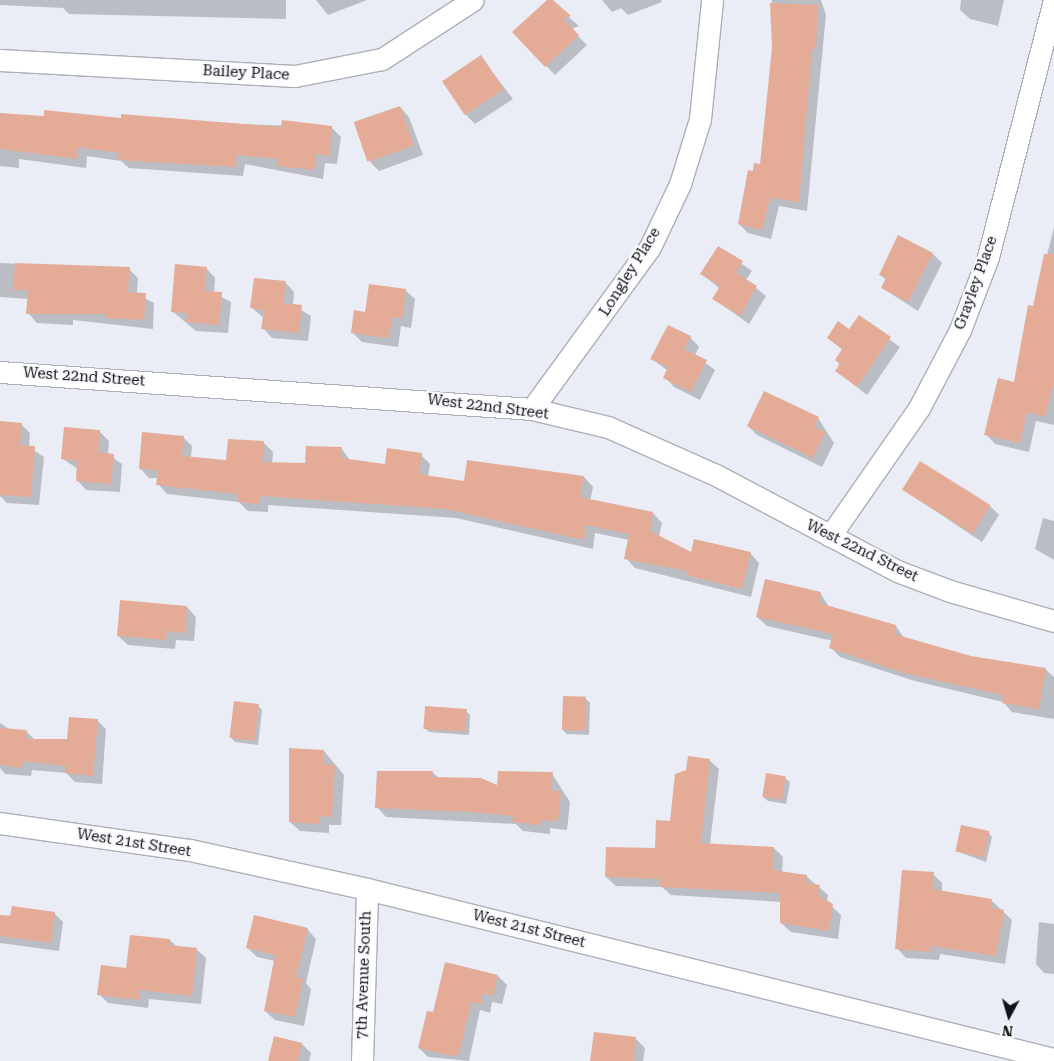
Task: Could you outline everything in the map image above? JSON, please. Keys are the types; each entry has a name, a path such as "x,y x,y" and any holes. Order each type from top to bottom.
{"street":[{"name":"Bailey Place","path":"0,60 295,76 382,58 473,0"},
{"name":"Longley Place","path":"532,409 650,247 680,184 700,119 712,0"},
{"name":"Grayley Place","path":"830,536 919,408 960,330 988,257 1054,0"},
{"name":"West 22nd Street","path":"0,372 532,409 608,427 716,475 830,536 950,591 1054,620"},
{"name":"West 21st Street","path":"0,823 190,850 367,889 1054,1059"},
{"name":"7th Avenue South","path":"362,1061 367,889"}],"building":[{"path":"547,0 553,0 571,16 563,19 579,35 545,67 512,32"},
{"path":"770,3 818,5 816,49 812,49 799,202 770,198 762,230 738,224 748,170 753,171 754,163 760,164 772,48"},
{"path":"481,55 504,89 465,115 442,81"},
{"path":"400,106 414,146 367,162 354,122"},
{"path":"44,110 121,118 121,114 281,127 282,120 332,126 329,156 316,154 314,170 277,166 278,159 236,155 235,167 118,160 119,153 78,147 77,159 0,149 0,113 44,116"},
{"path":"898,235 933,253 908,302 881,288 886,278 879,275"},
{"path":"718,246 743,261 736,273 757,286 740,316 712,299 720,286 700,274"},
{"path":"1044,254 1054,254 1054,382 1045,417 1027,412 1020,443 984,435 998,378 1014,382 1028,305 1033,306"},
{"path":"15,263 130,267 128,292 146,293 144,320 105,318 105,314 26,314 28,290 13,290"},
{"path":"175,264 207,267 205,291 222,292 219,325 186,322 187,313 171,312"},
{"path":"254,278 286,281 283,303 302,305 299,333 261,329 264,310 250,308"},
{"path":"369,284 406,289 402,319 392,317 389,338 351,333 354,310 365,312"},
{"path":"859,315 891,337 857,387 835,371 840,364 835,360 842,349 827,338 838,321 849,329"},
{"path":"668,325 691,336 684,349 707,360 691,392 663,378 668,367 650,359"},
{"path":"764,391 819,417 814,427 825,432 813,458 747,426"},
{"path":"0,421 22,423 20,445 35,446 31,497 0,495"},
{"path":"64,427 100,430 98,452 114,454 111,484 76,481 77,461 61,459"},
{"path":"142,432 184,436 182,456 226,460 228,439 264,441 262,462 305,463 306,446 342,447 341,458 385,464 387,448 422,453 419,474 464,481 467,460 584,476 580,497 653,512 650,531 691,552 694,539 751,552 742,589 686,575 687,571 624,559 629,534 586,525 584,540 446,509 260,496 259,504 237,502 238,494 156,485 158,470 139,469"},
{"path":"920,461 990,505 972,534 902,490"},
{"path":"765,579 821,592 819,603 896,625 894,634 971,656 1046,668 1039,709 1002,703 1003,695 904,673 829,648 833,634 756,617"},
{"path":"120,600 187,606 185,633 167,631 166,640 117,636"},
{"path":"563,696 586,697 585,731 562,730"},
{"path":"234,701 259,704 254,741 229,738"},
{"path":"425,706 467,709 465,732 423,729"},
{"path":"69,717 98,719 93,776 65,773 65,766 23,761 22,768 0,765 0,728 27,730 26,739 67,739"},
{"path":"289,748 324,750 323,764 335,765 332,817 320,816 320,824 289,822"},
{"path":"688,756 710,759 701,843 774,847 773,870 807,875 806,883 820,885 818,895 833,904 829,931 780,923 780,893 660,887 660,879 605,877 606,847 655,848 656,820 670,821 675,774 686,770"},
{"path":"377,771 433,771 432,777 481,778 497,785 498,771 553,772 551,791 561,791 558,821 542,820 541,825 512,822 513,816 470,812 375,808"},
{"path":"766,773 786,776 782,800 762,797"},
{"path":"961,825 989,831 984,857 955,851"},
{"path":"902,870 934,872 932,889 992,899 991,908 1004,910 996,956 931,946 930,952 895,949"},
{"path":"12,906 55,912 51,943 0,936 0,915 10,916"},
{"path":"254,915 308,928 296,977 303,979 295,1017 264,1011 275,955 246,948"},
{"path":"130,935 170,939 170,945 197,948 192,996 140,990 139,1000 97,995 101,965 126,968"},
{"path":"445,962 498,975 493,996 483,993 481,1004 471,1002 459,1054 452,1056 418,1048 427,1011 433,1012"},
{"path":"594,1032 636,1037 633,1061 590,1061"},
{"path":"274,1036 302,1043 298,1061 268,1061"}]}
